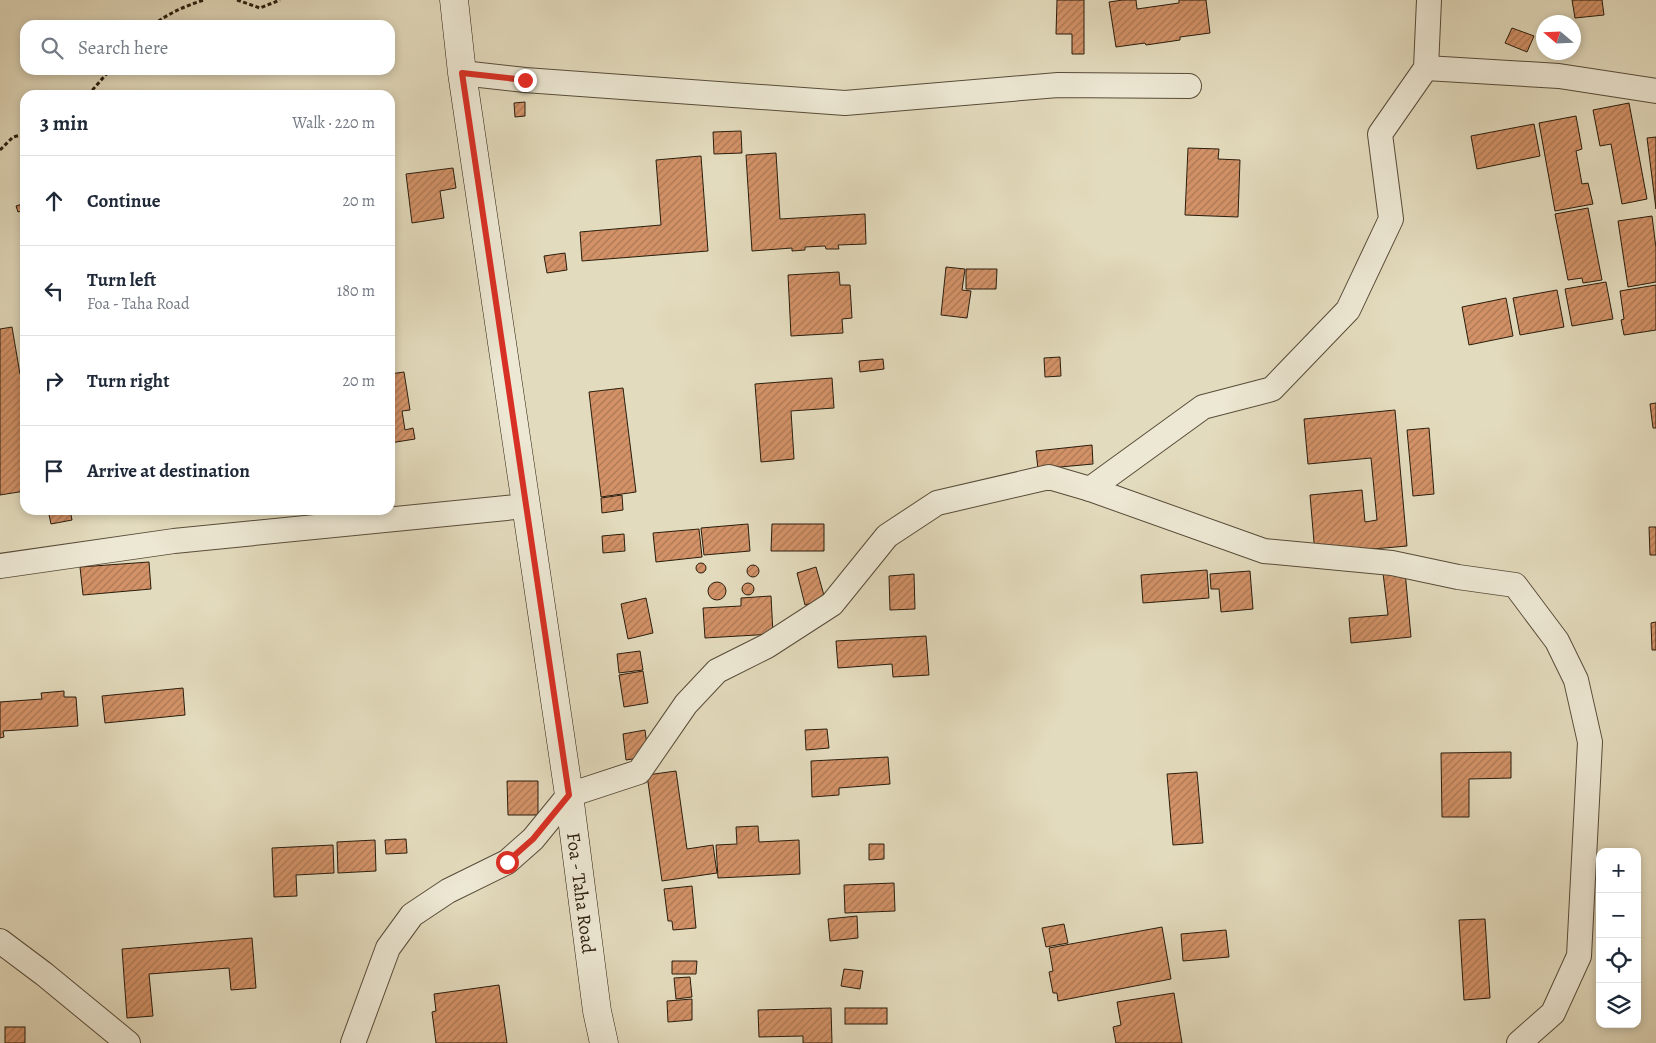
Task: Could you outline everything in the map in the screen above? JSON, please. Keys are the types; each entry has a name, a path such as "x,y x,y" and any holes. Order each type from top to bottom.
{"street":[{"name":"Foa - Taha Road","path":"454,0 462,73 569,795 597,1011 604,1043"},
{"path":"1090,489 1203,407 1272,389 1348,310 1391,219 1380,134 1426,68 1429,0"},
{"path":"1426,68 1559,76 1656,91"},
{"path":"462,73 525,80 845,103 1058,85 1189,86"},
{"path":"354,1043 388,948 412,915 448,891 507,862 533,839 569,795 639,772 686,704 718,671 767,646 832,604 887,536 937,503 1049,477 1090,489 1264,551 1392,563 1515,585 1557,641 1576,680 1590,742 1579,956 1553,1014 1519,1043"},
{"path":"0,566 174,541 526,506"},
{"path":"0,941 44,974 128,1043"}],"path":[{"path":"160,20 168,14 204,0"},
{"path":"237,0 260,8 280,0"},
{"path":"92,90 106,75"},
{"path":"0,150 13,137 20,135"}],"building":[{"path":"1057,0 1084,0 1084,54 1072,54 1072,34 1056,34"},
{"path":"1136,0 1137,9 1179,3 1179,0 1206,0 1210,33 1180,37 1180,40 1116,47 1109,2"},
{"path":"1572,0 1602,0 1604,15 1581,17 1581,15 1574,15"},
{"path":"1512,28 1534,36 1527,52 1505,43"},
{"path":"525,102 525,116 515,117 514,103"},
{"path":"1629,103 1647,199 1622,204 1611,144 1600,146 1593,110"},
{"path":"1576,116 1582,149 1576,151 1582,184 1588,183 1593,204 1555,211 1539,123"},
{"path":"1534,124 1540,156 1477,169 1471,136"},
{"path":"741,131 742,153 714,154 713,132"},
{"path":"1656,137 1656,209 1647,138"},
{"path":"1188,148 1219,149 1218,159 1240,160 1238,217 1185,215"},
{"path":"776,153 780,219 865,214 866,244 838,245 839,249 826,249 825,246 805,247 805,250 792,251 792,248 752,251 746,155"},
{"path":"701,156 708,251 582,261 580,232 661,225 656,160"},
{"path":"453,168 456,188 440,191 444,218 412,223 406,174"},
{"path":"20,205 20,211 18,212 16,206"},
{"path":"1588,208 1602,280 1583,283 1582,278 1568,280 1555,214"},
{"path":"1652,216 1656,248 1656,282 1628,287 1618,221"},
{"path":"565,253 567,270 547,273 544,256"},
{"path":"946,267 965,269 962,290 971,291 967,318 941,315"},
{"path":"966,269 997,269 996,289 966,289"},
{"path":"839,272 840,285 850,285 852,318 842,319 843,333 791,336 788,275"},
{"path":"1606,282 1613,319 1572,326 1565,289"},
{"path":"1656,285 1656,330 1624,335 1621,320 1624,319 1620,291"},
{"path":"1557,290 1564,327 1520,335 1513,298"},
{"path":"1506,298 1513,336 1469,345 1462,307"},
{"path":"12,327 20,374 20,492 0,495 0,329"},
{"path":"1060,357 1061,376 1045,377 1044,358"},
{"path":"883,359 884,369 860,372 859,361"},
{"path":"404,372 410,410 402,411 405,430 413,428 415,439 395,442 395,373"},
{"path":"832,378 834,408 791,411 794,459 761,462 755,384"},
{"path":"623,388 636,492 601,497 589,392"},
{"path":"1656,403 1656,428 1653,428 1650,404"},
{"path":"1395,410 1407,546 1315,554 1310,495 1362,490 1365,522 1377,520 1371,458 1308,464 1304,419"},
{"path":"1429,428 1434,494 1413,496 1407,430"},
{"path":"1092,445 1093,464 1038,469 1036,451"},
{"path":"622,495 623,510 602,513 601,498"},
{"path":"49,515 71,515 72,520 51,524"},
{"path":"748,524 750,551 704,555 701,528"},
{"path":"772,524 824,524 824,551 771,551"},
{"path":"1649,527 1656,527 1656,555 1650,555"},
{"path":"699,529 702,557 656,562 653,533"},
{"path":"624,534 625,551 603,553 602,536"},
{"path":"149,562 151,589 83,595 80,567"},
{"path":"699,563 703,563 706,568 703,573 699,573 696,570 696,566"},
{"path":"751,565 755,565 759,571 755,577 751,577 747,573 747,569"},
{"path":"816,567 825,599 805,605 797,573"},
{"path":"1207,570 1209,598 1143,603 1141,575"},
{"path":"1250,571 1253,609 1221,612 1219,589 1211,589 1210,574"},
{"path":"1405,571 1411,637 1351,643 1349,618 1388,615 1383,573"},
{"path":"914,574 915,609 890,610 889,576"},
{"path":"717,582 723,585 726,591 723,597 717,600 711,597 708,591 711,585"},
{"path":"748,583 754,589 748,595 742,589"},
{"path":"771,596 773,634 705,638 703,608 741,606 741,598"},
{"path":"646,598 653,633 628,639 621,604"},
{"path":"1656,622 1656,650 1652,650 1651,623"},
{"path":"926,636 929,675 893,677 892,664 838,668 836,641"},
{"path":"640,651 643,670 619,673 617,654"},
{"path":"643,671 648,703 624,707 619,675"},
{"path":"183,688 185,715 105,723 102,696"},
{"path":"64,691 64,697 76,697 78,726 3,731 4,737 0,738 0,702 42,699 41,693"},
{"path":"827,729 829,748 806,750 805,730"},
{"path":"645,730 648,754 626,760 623,734"},
{"path":"1511,752 1511,778 1469,779 1469,817 1442,817 1441,753"},
{"path":"888,757 890,784 839,788 839,795 812,797 811,761"},
{"path":"676,771 687,849 713,845 717,873 662,881 647,775"},
{"path":"1197,772 1203,843 1173,845 1167,774"},
{"path":"507,781 538,781 538,815 508,815"},
{"path":"758,826 759,842 799,840 800,874 718,878 716,845 737,844 736,827"},
{"path":"406,839 407,853 386,854 385,840"},
{"path":"375,840 376,871 338,873 337,842"},
{"path":"869,844 884,844 884,859 869,860"},
{"path":"333,845 334,873 296,875 297,896 274,897 272,848"},
{"path":"894,883 895,911 845,913 844,885"},
{"path":"692,886 696,928 673,930 672,921 668,921 664,889"},
{"path":"857,916 858,938 830,941 828,919"},
{"path":"1485,919 1490,998 1464,1000 1459,920"},
{"path":"1064,924 1068,943 1046,947 1042,928"},
{"path":"1162,927 1171,979 1058,1001 1057,993 1053,993 1049,972 1053,971 1049,948"},
{"path":"1226,930 1229,957 1183,961 1181,934"},
{"path":"252,938 256,988 231,990 229,968 149,974 153,1016 127,1018 122,949"},
{"path":"672,961 697,961 696,974 672,974"},
{"path":"844,969 863,971 860,989 841,986"},
{"path":"690,977 692,997 676,999 674,978"},
{"path":"499,985 507,1043 436,1043 432,1012 436,1011 434,994"},
{"path":"1174,993 1182,1043 1116,1043 1113,1027 1121,1025 1117,1002"},
{"path":"692,999 692,1020 668,1022 667,1001"},
{"path":"831,1008 832,1043 803,1043 803,1036 759,1037 758,1010"},
{"path":"845,1008 887,1008 887,1024 845,1024"},
{"path":"5,1027 25,1027 25,1043 5,1043"}],"route":[{"path":"507,862 533,839 569,795 462,73 525,80"}]}
